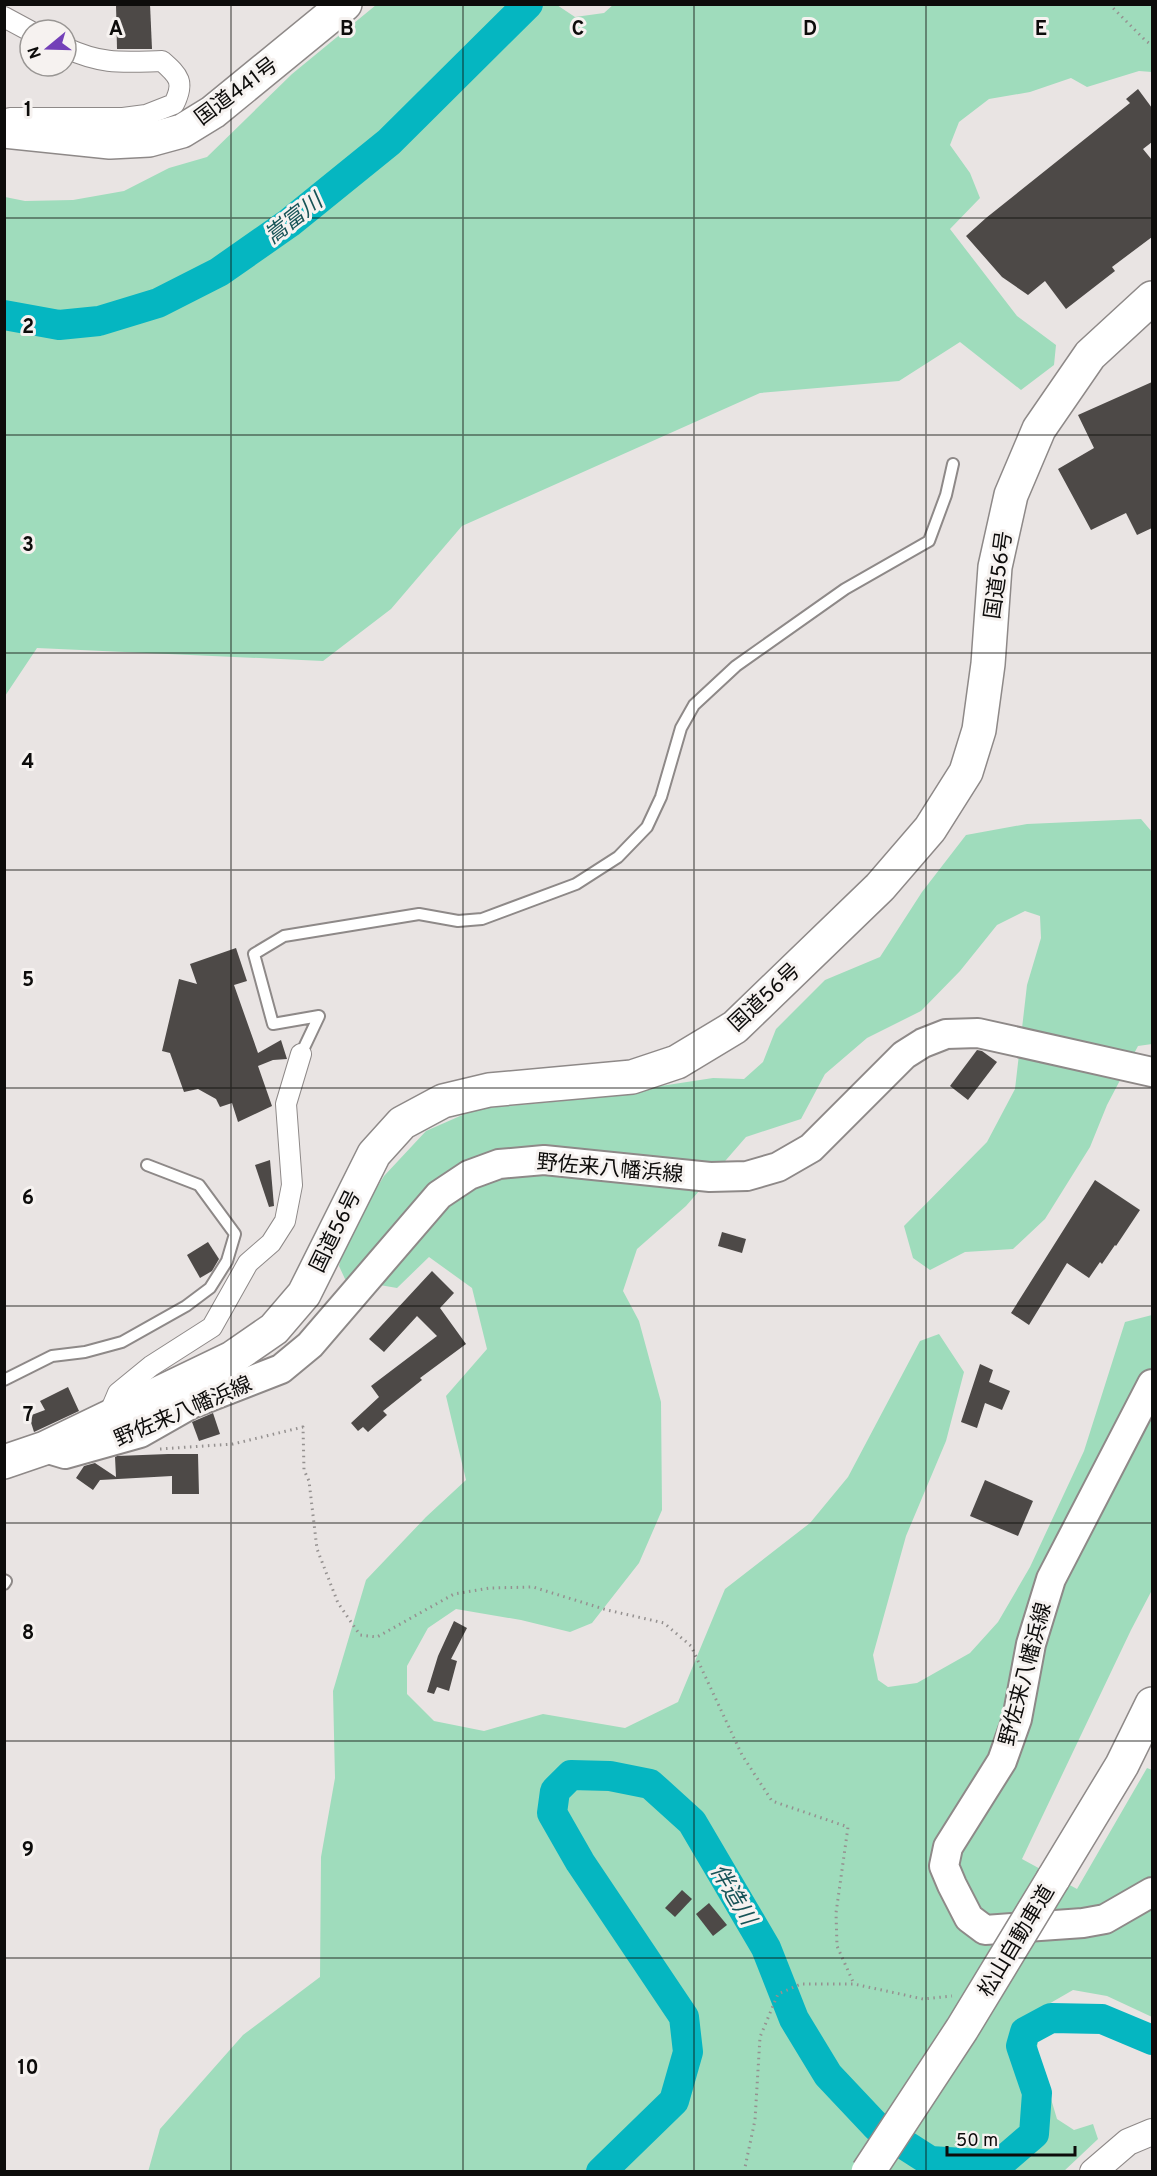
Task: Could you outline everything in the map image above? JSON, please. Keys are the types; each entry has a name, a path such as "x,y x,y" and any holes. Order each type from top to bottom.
{"highway":[{"name":"国道441号","path":"4,131 110,142 149,140 182,131 213,112 345,4"},
{"name":"国道56号","path":"4,1462 45,1448 232,1358 274,1329 304,1294 374,1154 402,1123 443,1101 489,1090 632,1077 677,1062 735,1027 880,887 930,829 966,772 979,730 988,664 995,567 1011,495 1039,429 1090,354 1152,298"},
{"name":"松山自動車道","path":"868,2172 962,2029 1122,1765 1152,1704"}],"main road":[{"name":"野佐来八幡浜線","path":"45,1448 65,1454 140,1433 190,1404 281,1370 310,1345 439,1195 469,1175 499,1164 544,1160 710,1177 747,1176 778,1167 812,1148 904,1055 923,1043 946,1034 978,1033 1152,1072"},
{"name":"野佐来八幡浜線","path":"1152,1384 1051,1579 1031,1644 1017,1719 1002,1761 948,1847 944,1866 969,1918 985,1930 1083,1923 1105,1919 1152,1892"}],"street":[{"path":"4,17 18,24"},
{"path":"4,118 123,118 146,115 174,104 181,91 178,75 162,61 113,63 78,54"},
{"path":"107,1419 118,1393 151,1366 212,1327 248,1263 271,1243 285,1221 292,1185 286,1104 300,1054"},
{"path":"1093,2172 1128,2142 1152,2132"}],"lane":[{"path":"300,1054 319,1016 273,1024 254,954 284,936 419,914 458,921 482,919 576,884 618,857 647,827 661,797 681,728 694,705 736,666 845,589 929,542 946,495 952,464"},
{"path":"4,1380 52,1356 85,1352 122,1342 186,1306 210,1288 228,1261 235,1234 199,1185 147,1165"}],"path":[{"path":"1109,4 1152,45"},
{"path":"153,1449 233,1443 303,1427 304,1470 309,1481 317,1549 338,1603 360,1635 377,1637 454,1594 490,1588 533,1587 607,1610 664,1623 691,1646 742,1755 772,1801 848,1827 836,1913 837,1946 854,1984"},
{"path":"744,2172 755,2120 760,2037 778,1994 801,1984 854,1984 922,1999 960,1995"}],"green space":[{"path":"614,4 1152,5 1152,72 1139,71 1087,87 1071,78 1030,92 989,99 959,122 950,145 970,173 980,198 950,229 1017,316 1056,345 1054,365 1021,390 960,342 899,381 760,393 462,526 391,609 323,661 37,648 5,696 5,197 25,201 73,200 124,191 169,168 207,157 292,74 376,5 557,5 575,17 604,13"},
{"path":"1141,819 1152,832 1152,1044 1138,1046 1107,1105 1090,1147 1045,1219 1013,1249 965,1252 930,1270 913,1258 904,1226 987,1142 1015,1089 1027,985 1041,938 1040,916 1025,911 997,925 960,971 921,1011 867,1038 825,1074 801,1119 746,1137 686,1206 637,1249 623,1291 639,1321 661,1402 662,1510 639,1563 592,1623 570,1632 521,1620 456,1609 428,1628 407,1666 407,1694 434,1721 484,1731 543,1714 625,1728 678,1702 725,1589 810,1523 848,1477 920,1341 939,1334 964,1372 946,1441 906,1536 873,1655 878,1680 888,1687 917,1683 970,1653 998,1622 1030,1567 1084,1451 1125,1322 1152,1315 1152,1590 1022,1859 1077,1889 1147,1768 1152,1770 1152,2017 1107,1996 1073,1990 1040,2009 1037,2052 1057,2119 1074,2130 1093,2124 1098,2139 1063,2172 148,2172 160,2129 243,2035 320,1977 321,1857 335,1778 333,1691 366,1580 426,1517 466,1480 446,1396 487,1349 472,1288 429,1257 397,1288 345,1279 339,1266 346,1238 384,1176 426,1131 476,1109 563,1101 713,1078 744,1079 763,1062 776,1029 825,980 880,957 922,892 966,835 1027,824"}],"building":[{"path":"116,4 150,4 152,49 117,49"},
{"path":"1138,89 1152,108 1152,142 1143,149 1152,160 1152,237 1112,267 1115,271 1066,309 1045,281 1028,295 1002,277 966,236 1130,103 1126,99"},
{"path":"1152,382 1152,528 1137,535 1126,513 1091,530 1058,469 1094,448 1078,415"},
{"path":"236,948 247,981 234,985 258,1053 281,1040 287,1059 273,1060 258,1066 272,1106 238,1122 232,1103 220,1107 216,1099 198,1089 184,1092 170,1053 162,1051 179,979 197,984 190,964"},
{"path":"977,1050 997,1062 968,1100 950,1086"},
{"path":"270,1160 274,1206 269,1207 255,1165"},
{"path":"1095,1180 1140,1210 1116,1246 1102,1264 1100,1262 1089,1278 1067,1263 1029,1325 1011,1313"},
{"path":"722,1232 746,1239 742,1253 718,1246"},
{"path":"208,1242 219,1259 212,1271 200,1278 187,1255"},
{"path":"432,1271 454,1293 440,1308 466,1344 420,1378 422,1380 383,1411 387,1415 368,1432 363,1427 358,1431 351,1423 379,1397 371,1386 437,1336 417,1316 384,1352 369,1339"},
{"path":"980,1364 993,1370 989,1382 1010,1391 1002,1410 985,1403 977,1428 961,1422"},
{"path":"68,1387 79,1411 34,1432 29,1416 45,1410 40,1401"},
{"path":"213,1413 220,1434 199,1441 192,1422"},
{"path":"198,1454 199,1494 172,1494 172,1476 100,1480 93,1490 76,1478 84,1466 95,1463 116,1477 115,1457 117,1456"},
{"path":"985,1480 1033,1501 1018,1536 970,1516"},
{"path":"454,1621 467,1628 451,1659 457,1661 449,1691 437,1687 434,1694 427,1692 438,1656"},
{"path":"682,1890 692,1899 675,1917 665,1908"},
{"path":"709,1903 727,1925 713,1936 696,1914"}],"waterway":[{"name":"嵩富川","path":"4,315 59,325 99,321 158,303 219,272 289,223 389,142 528,4"},
{"name":"伴造川","path":"601,2172 674,2101 688,2052 684,2017 580,1862 552,1813 555,1791 571,1775 610,1776 650,1784 692,1822 766,1948 794,2019 828,2075 877,2127 930,2161 998,2165 1034,2134 1037,2093 1021,2046 1025,2032 1051,2018 1102,2019 1152,2040"}]}
